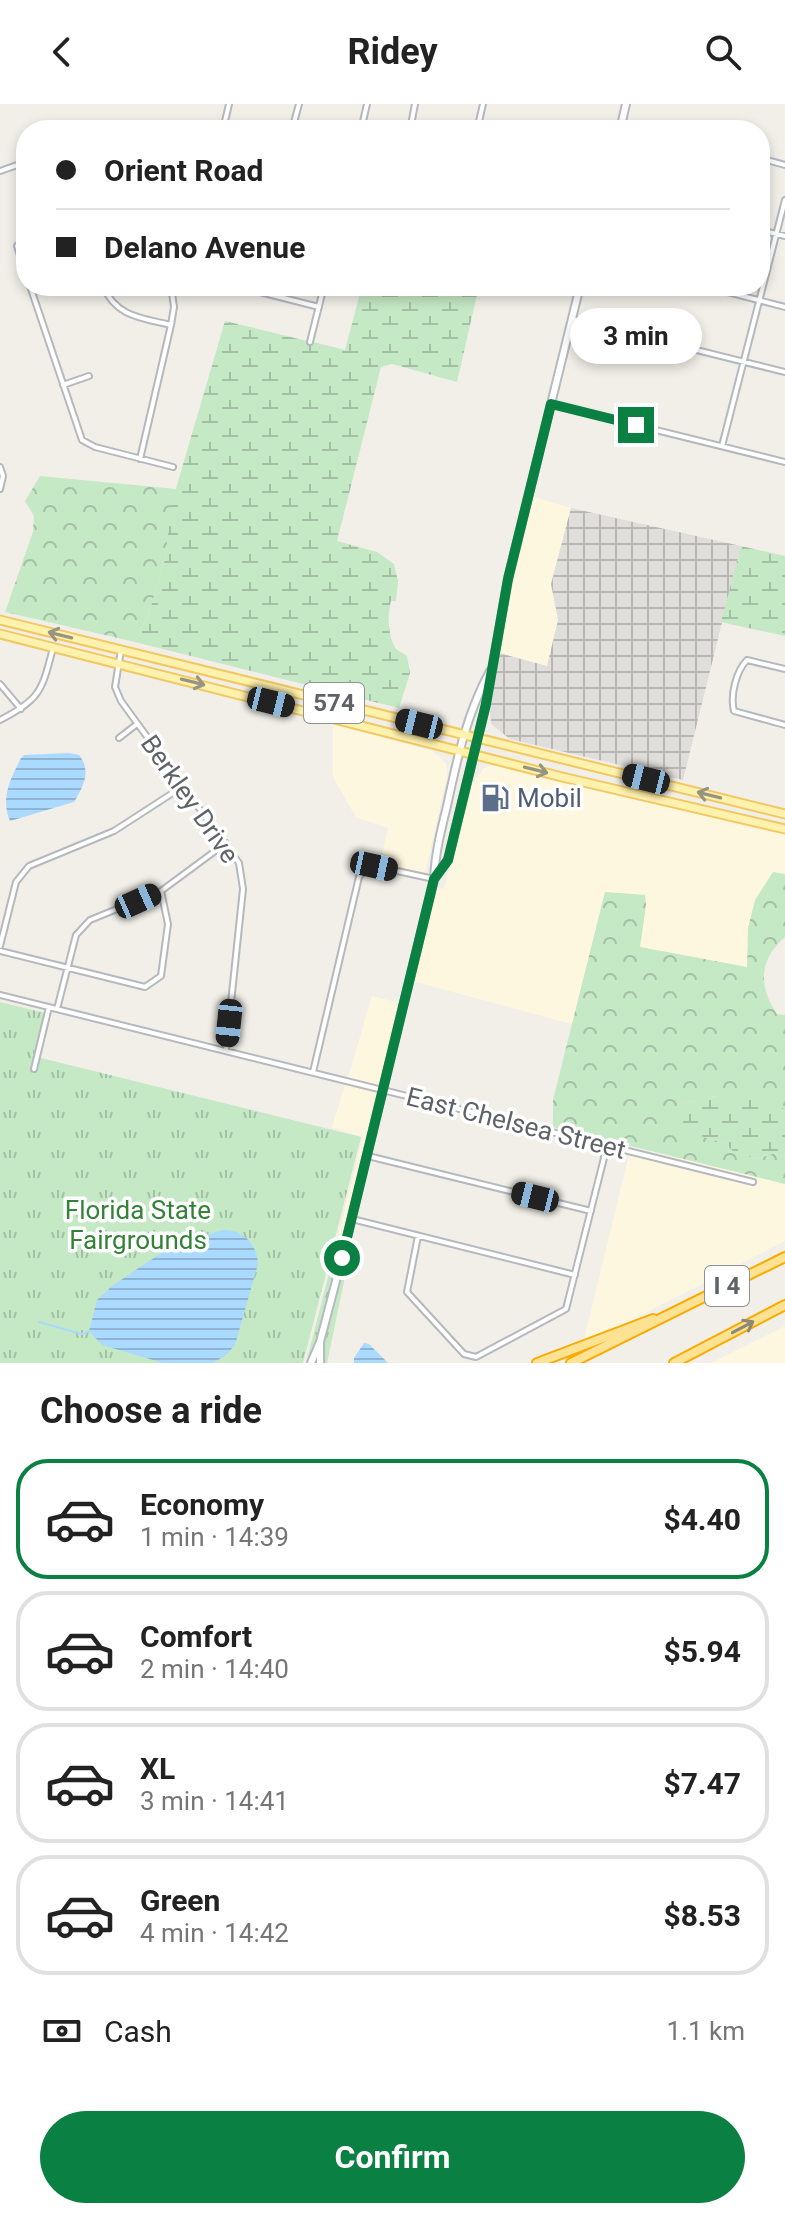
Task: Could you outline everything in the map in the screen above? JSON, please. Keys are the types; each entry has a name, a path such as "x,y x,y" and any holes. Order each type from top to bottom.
{"highway":[{"name":"I 4","path":"571,1363 785,1257"},
{"name":"I 4","path":"676,1363 785,1305"},
{"path":"537,1363 639,1322 669,1315"}],"main road":[{"name":"574","path":"0,620 785,814"},
{"path":"0,634 460,751 785,829"}],"street":[{"path":"770,257 785,200"},
{"path":"770,232 785,236"},
{"path":"33,296 82,440 95,447 173,467"},
{"path":"107,296 128,315 171,325"},
{"path":"140,459 171,325 172,296"},
{"path":"276,296 319,307"},
{"path":"310,342 322,296"},
{"path":"434,879 448,860 478,739 508,579 578,296"},
{"path":"743,296 785,307"},
{"path":"722,446 760,296"},
{"path":"572,319 785,372"},
{"path":"63,385 89,376"},
{"path":"551,404 785,462"},
{"path":"0,467 3,476 0,489"},
{"path":"0,720 21,709 42,688 53,648"},
{"name":"Berkley Drive","path":"121,650 115,687 137,724 239,863 243,889 226,1050"},
{"path":"785,669 747,660 740,667 732,701 734,711 785,725"},
{"path":"311,1363 320,1342 383,1091 434,879 435,860 460,751 474,701 490,671"},
{"path":"0,684 21,709"},
{"path":"119,738 137,724"},
{"path":"161,891 168,924 161,976 145,987 0,949 16,882 29,866 114,831 182,787"},
{"path":"57,1009 76,935 90,920 161,891 226,843"},
{"path":"313,1073 359,877 367,868 374,866 434,879"},
{"name":"East Chelsea Street","path":"0,995 753,1182"},
{"path":"34,1069 49,1007"},
{"path":"418,1236 407,1292 464,1354 476,1357 566,1309 607,1146"},
{"path":"366,1155 591,1211"},
{"path":"350,1219 575,1275"},
{"path":"320,1342 320,1363"}],"shaded area":[{"path":"531,496 571,508 551,584 558,620 547,666 499,653"},
{"path":"571,508 741,546 683,780 510,739 491,724 490,707 499,653 547,666 558,620 551,584"},
{"path":"333,724 432,751 446,763 447,777 425,873 380,863 388,828 356,817 333,777"},
{"path":"496,765 785,834 785,874 773,872 748,928 748,968 639,947 645,895 605,892 572,1024 412,981 435,887 444,889 471,785 485,767"},
{"path":"372,996 400,1003 381,1087 348,1078"},
{"path":"345,1085 379,1093 335,1270 331,1266 363,1137 332,1127"},
{"path":"631,1146 785,1184 785,1241 622,1325 584,1340 629,1155 755,1186 757,1180"},
{"path":"785,1326 785,1363 711,1363"}],"green space":[{"path":"359,296 477,296 457,382 392,364 381,367 337,541 377,552 394,564 398,581 396,601 391,601 390,607 390,632 396,649 407,656 410,673 399,708 135,642 149,613 165,559 172,502 225,321 307,341 306,345 311,346 313,342 345,350"},
{"path":"40,476 176,489 165,559 149,613 135,642 5,612 33,532 34,516 25,501"},
{"path":"741,546 785,556 785,636 721,622"},
{"path":"773,872 785,874 785,937 770,955 764,984 777,1014 785,1015 785,1109 735,1096 698,1099 683,1104 684,1131 724,1143 733,1151 757,1159 775,1153 785,1158 785,1184 553,1127 553,1100 605,892 645,895 640,947 747,967 748,928 755,900"},
{"name":"Florida State Fairgrounds","path":"0,1002 45,1013 33,1056 361,1137 303,1363 0,1363"},
{"path":"725,1095 750,1097 785,1109 785,1158 775,1153 757,1159 733,1151 724,1143 683,1131 683,1104"},
{"path":"331,1266 335,1270 318,1339 306,1363"},
{"path":"341,1274 345,1277 327,1363 323,1363 323,1341"}],"water":[{"path":"24,755 79,755 86,773 74,802 10,821 6,796 21,758"},
{"path":"222,1230 236,1232 248,1239 255,1250 258,1264 235,1345 226,1355 213,1363 163,1363 102,1345 89,1331 97,1300 112,1286 170,1247"},
{"path":"364,1343 369,1344 388,1363 354,1363"}],"waterway":[{"path":"39,1322 82,1334 89,1331"}],"place":[{"name":"Mobil","path":"495,798"}],"route":[{"path":"342,1258 434,879 448,860 486,704 508,579 551,404 636,425"}]}
